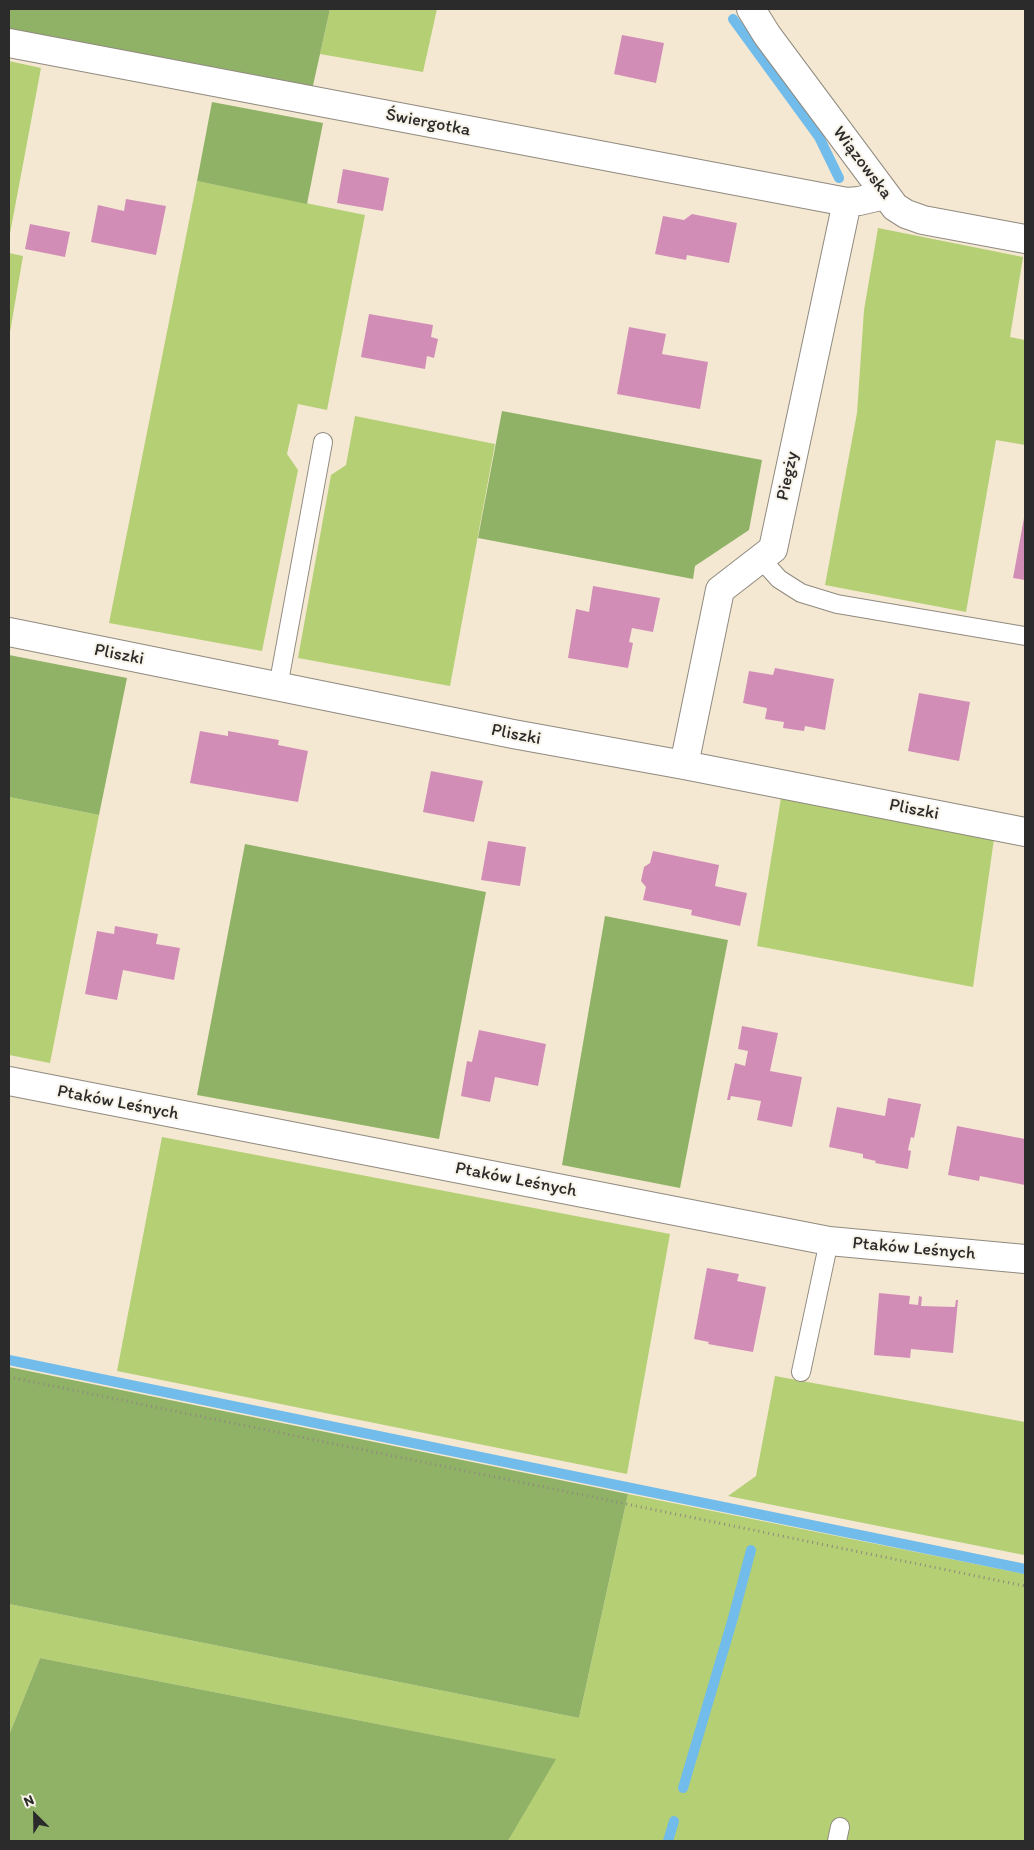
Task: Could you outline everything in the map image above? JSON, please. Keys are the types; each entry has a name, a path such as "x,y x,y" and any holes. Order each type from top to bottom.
{"street":[{"name":"Wiązowska","path":"751,9 767,35 895,207 906,214 923,220 1025,239"},
{"name":"Świergotka","path":"9,43 847,202"},
{"path":"847,202 886,195"},
{"name":"Piegży","path":"684,765 720,590 773,549 847,202"},
{"name":"Pliszki","path":"9,632 513,734 684,765 1025,832"},
{"name":"Ptaków Leśnych","path":"9,1081 829,1241 1025,1259"}],"lane":[{"path":"278,687 323,442"},
{"path":"761,558 779,579 801,593 837,604 1025,636"},
{"path":"801,1372 829,1241"}],"path":[{"path":"9,1377 1025,1586"}],"green space":[{"path":"9,9 330,9 312,90 9,31"},
{"path":"330,9 437,9 423,72 320,54"},
{"path":"9,61 41,68 9,239"},
{"path":"212,102 323,123 307,204 197,181"},
{"path":"197,181 365,215 327,410 298,404 287,454 298,470 262,651 109,623"},
{"path":"878,228 1023,257 1010,337 1025,340 1025,445 996,440 966,612 825,585 857,413 864,310"},
{"path":"9,253 23,256 9,338"},
{"path":"502,411 762,460 749,530 695,566 693,579 478,538"},
{"path":"355,416 495,444 450,686 298,658 331,475 346,465"},
{"path":"9,655 127,678 99,815 9,797"},
{"path":"9,797 99,815 50,1063 9,1055"},
{"path":"781,798 994,839 973,987 757,946"},
{"path":"245,844 486,892 439,1139 197,1095"},
{"path":"605,916 728,940 680,1188 562,1165"},
{"path":"162,1137 670,1234 627,1474 117,1371"},
{"path":"9,1367 628,1494 579,1718 9,1604"},
{"path":"775,1376 1025,1422 1024,1555 728,1496 756,1476"},
{"path":"628,1494 1025,1574 1025,1841 508,1841 555,1759 40,1658 9,1735 9,1604 579,1718"},
{"path":"40,1658 556,1759 508,1841 9,1841 9,1735"}],"building":[{"path":"622,35 664,43 656,83 614,74"},
{"path":"343,169 389,178 383,211 337,203"},
{"path":"126,199 166,206 156,255 91,242 98,205 124,211"},
{"path":"692,214 737,223 729,263 687,255 686,260 655,254 663,216 684,220"},
{"path":"30,224 70,232 65,257 25,249"},
{"path":"369,314 433,325 431,337 438,339 434,358 427,356 425,369 361,357"},
{"path":"629,327 666,334 662,354 708,362 700,409 617,394"},
{"path":"1025,518 1025,580 1013,578"},
{"path":"593,586 660,598 653,632 632,628 629,642 633,643 628,668 568,658 576,609 589,612"},
{"path":"775,668 834,679 825,730 805,726 804,731 783,728 784,722 765,719 767,708 743,703 749,671 773,675"},
{"path":"919,693 970,702 959,761 908,751"},
{"path":"200,731 228,736 228,731 279,740 278,745 308,751 298,802 190,783"},
{"path":"431,771 483,781 474,822 423,812"},
{"path":"488,841 526,847 520,886 481,880"},
{"path":"653,851 719,865 715,886 747,893 740,926 691,915 692,910 643,900 646,887 641,881 644,867 650,863"},
{"path":"115,926 158,934 156,944 180,948 174,980 123,970 117,1000 85,994 97,931 114,934"},
{"path":"742,1026 778,1033 770,1071 802,1077 792,1127 757,1120 761,1101 731,1096 730,1100 727,1100 735,1063 745,1066 748,1051 738,1049"},
{"path":"479,1030 546,1044 538,1086 495,1077 490,1102 461,1096 467,1061 472,1062"},
{"path":"888,1098 921,1104 914,1138 911,1137 908,1150 911,1151 908,1169 875,1163 876,1161 863,1158 863,1154 829,1147 837,1107 885,1116"},
{"path":"957,1126 1025,1139 1025,1185 980,1176 979,1181 948,1175"},
{"path":"707,1268 739,1274 737,1281 766,1287 753,1352 708,1344 709,1342 694,1339"},
{"path":"879,1293 910,1296 909,1304 918,1305 919,1296 922,1297 921,1306 955,1307 956,1300 958,1300 953,1353 911,1349 910,1358 874,1355"}],"waterway":[{"path":"733,19 819,137 839,178"},
{"path":"9,1360 1025,1569"},
{"path":"683,1788 751,1550"},
{"path":"668,1841 674,1821"}]}
